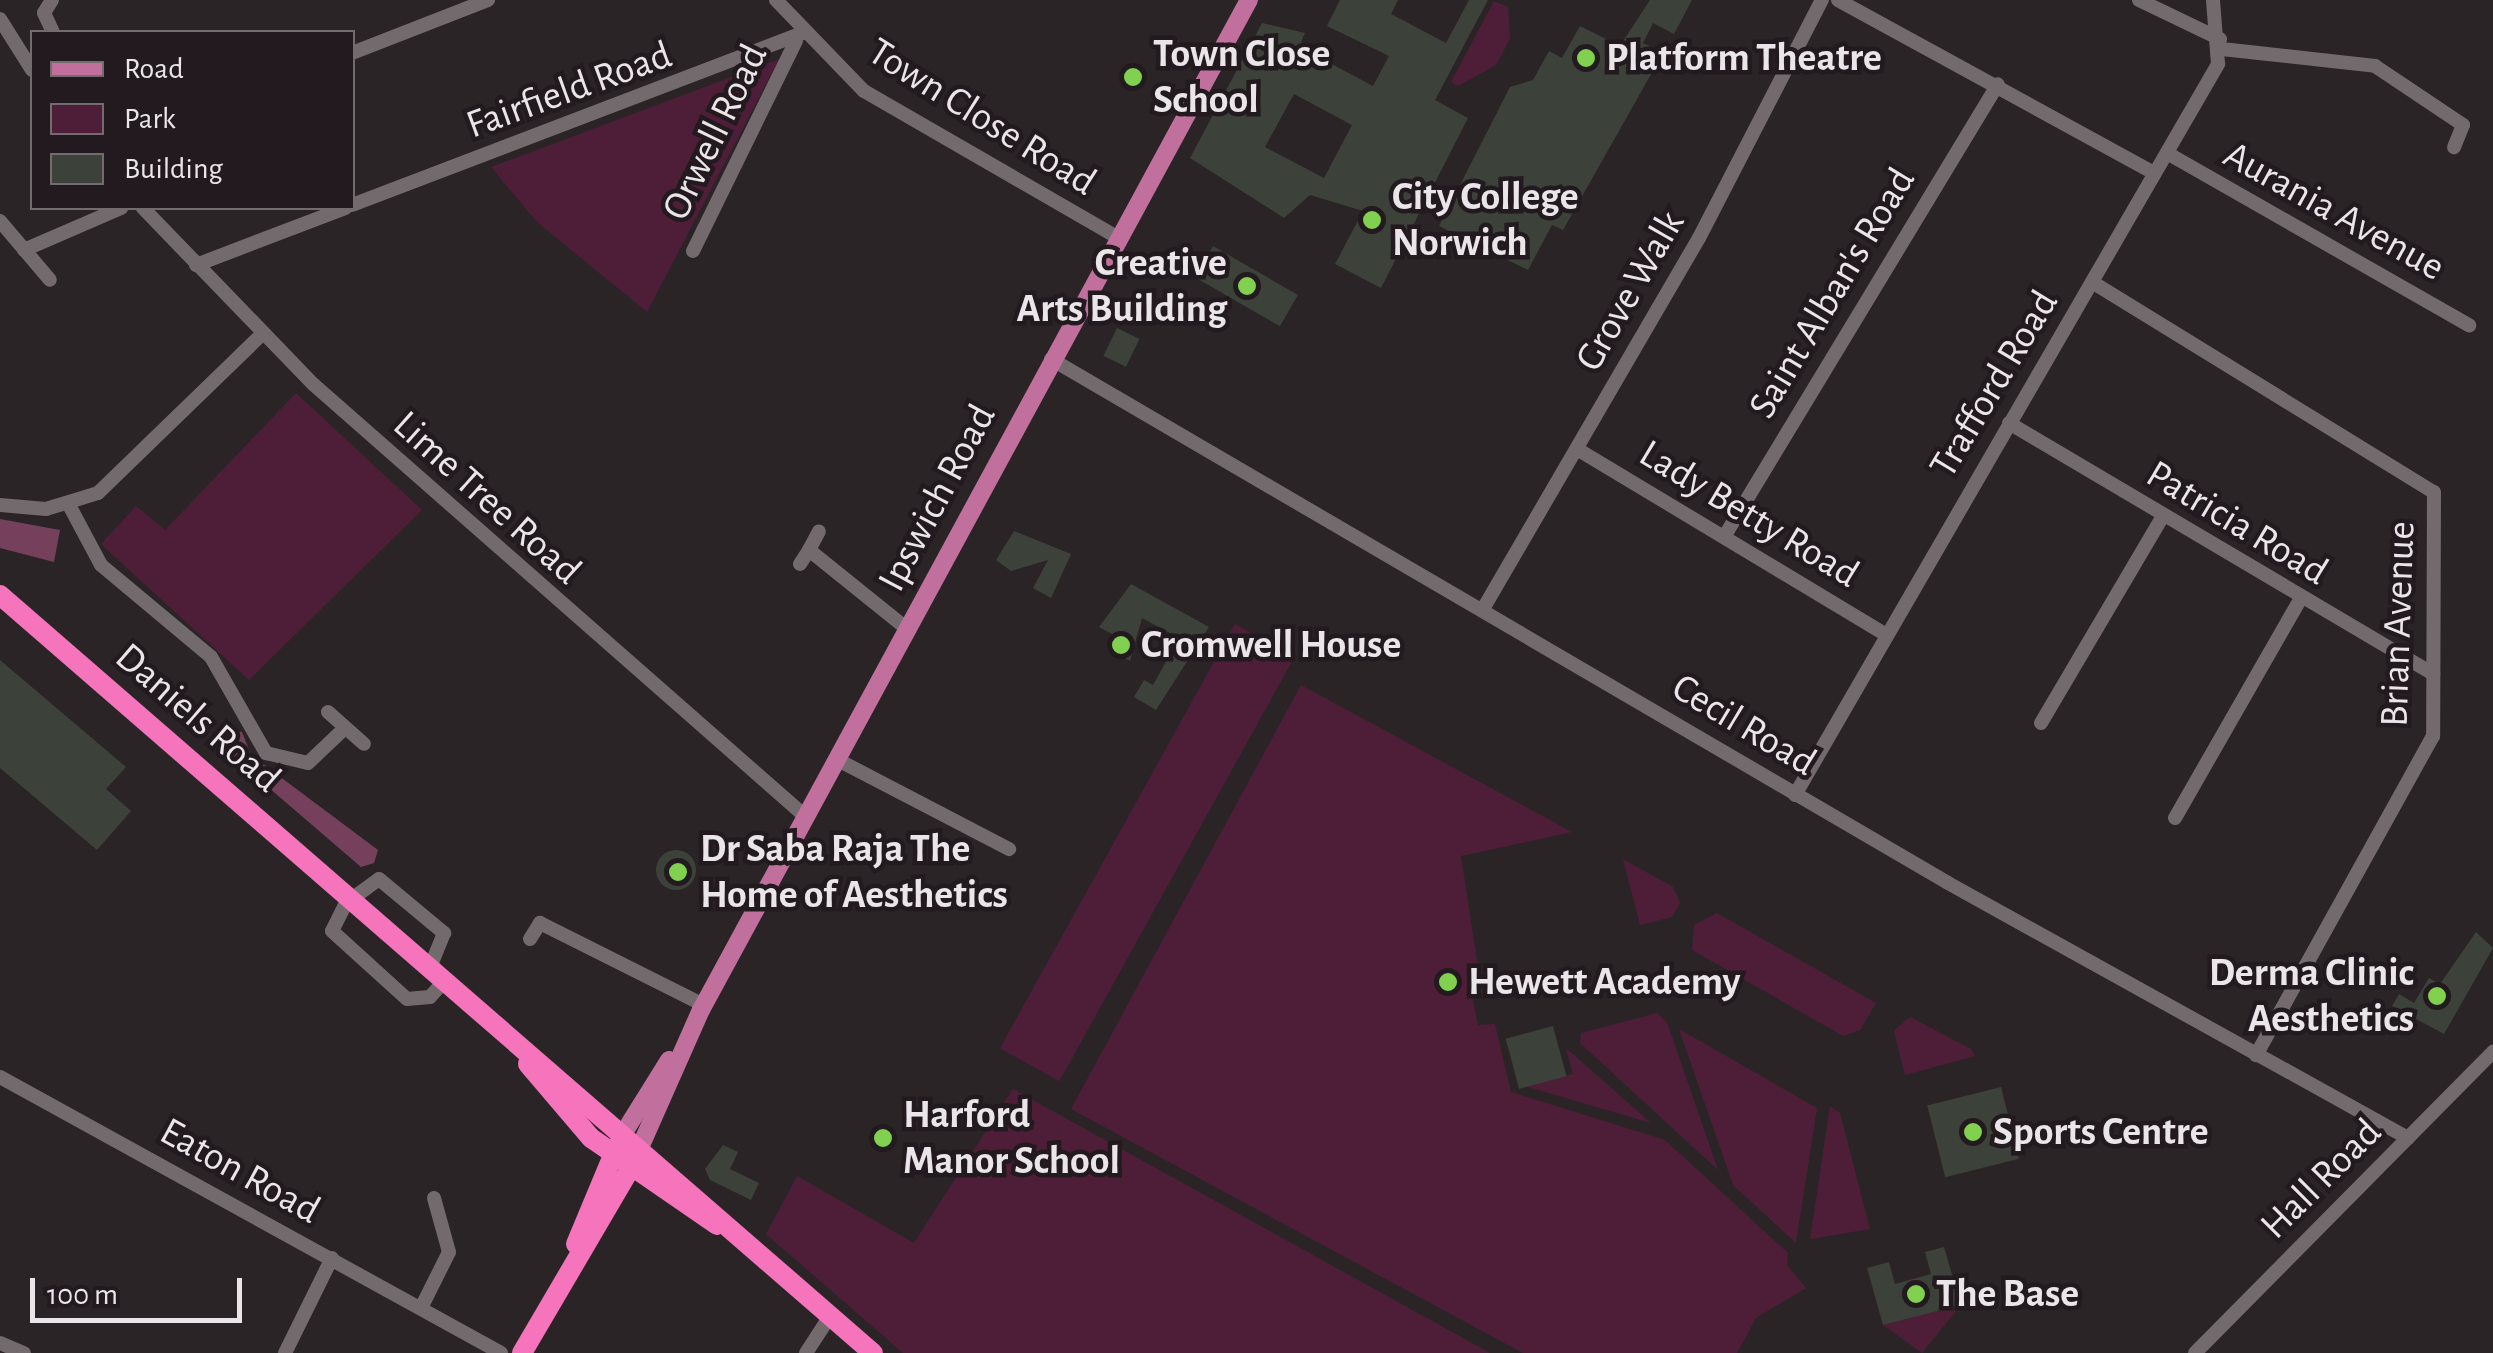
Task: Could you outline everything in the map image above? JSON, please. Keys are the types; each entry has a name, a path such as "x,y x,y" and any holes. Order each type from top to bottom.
{"highway":[{"name":"Daniels Road","path":"0,595 750,1243"},
{"name":"Daniels Road","path":"486,1015 613,1156 750,1243"},
{"name":"Ipswich Road","path":"557,1292 613,1156 631,1140"},
{"path":"630,1170 631,1140"},
{"name":"Ipswich Road","path":"522,1353 630,1170"},
{"path":"750,1243 873,1353"}],"main road":[{"name":"Ipswich Road","path":"631,1140 1248,0"}],"street":[{"path":"52,0 44,14 52,30"},
{"path":"355,52 488,0"},
{"name":"Town Close Road","path":"776,0 800,37 864,91 1119,238"},
{"name":"Grove Walk","path":"1482,609 1577,448 1822,0"},
{"path":"1838,0 1998,84 2154,173"},
{"path":"2139,0 2221,44 2375,66 2469,122 2454,146"},
{"path":"2213,0 2221,44"},
{"path":"0,19 30,67"},
{"name":"Fairfield Road","path":"355,204 800,37"},
{"name":"Orwell Road","path":"693,250 800,37"},
{"name":"Trafford Road","path":"1795,794 2166,153 2221,44"},
{"name":"Saint Alban's Road","path":"1724,537 1998,84"},
{"name":"Aurania Avenue","path":"2166,153 2469,325"},
{"path":"24,250 116,210"},
{"name":"Lime Tree Road","path":"145,210 263,332 560,608 806,817"},
{"path":"196,265 340,210"},
{"path":"0,222 50,280"},
{"name":"Brian Avenue","path":"2092,282 2425,481 2434,492 2433,736 2256,1055"},
{"path":"0,505 69,505 116,481 263,332"},
{"name":"Cecil Road","path":"1051,359 1795,794 2408,1138"},
{"name":"Patricia Road","path":"2009,423 2300,600 2434,674"},
{"name":"Lady Betty Road","path":"1577,448 1886,634"},
{"path":"69,505 101,564 211,656 266,753 308,764 345,728"},
{"path":"2041,723 2163,516"},
{"path":"800,564 819,532"},
{"path":"809,550 906,628"},
{"path":"2174,818 2300,600"},
{"path":"328,712 364,744"},
{"path":"838,760 1009,849"},
{"path":"379,879 444,933 438,972 430,997 407,999 332,931 331,917 351,896 379,879"},
{"path":"530,939 540,923 704,1005"},
{"name":"Hall Road","path":"2195,1353 2493,1052"},
{"name":"Eaton Road","path":"0,1077 422,1306 500,1353"},
{"path":"422,1306 448,1252 434,1198"},
{"path":"285,1353 332,1258"},
{"path":"806,1353 830,1316"},
{"path":"0,1343 24,1353"}],"green space":[{"path":"1494,1 1508,7 1510,39 1496,65 1458,86 1451,82"},
{"path":"779,59 647,312 537,222 491,167"},
{"path":"296,393 422,510 249,680 101,544 136,506 165,530"},
{"path":"1235,624 1294,657 1059,1081 1000,1048"},
{"path":"1301,685 1572,832 1461,856 1482,993 1472,996 1478,1025 1495,1024 1511,1092 1665,1140 1788,1253 1787,1265 1806,1288 1756,1318 1737,1353 1523,1353 1071,1109"},
{"path":"1623,859 1673,887 1680,903 1672,917 1640,925"},
{"path":"1717,913 1876,1003 1860,1030 1843,1036 1692,950 1694,925"},
{"path":"1657,1013 1667,1022 1718,1170 1580,1043 1581,1033"},
{"path":"1910,1017 1971,1049 1975,1056 1905,1075 1894,1031"},
{"path":"1679,1029 1817,1108 1796,1243 1733,1185"},
{"path":"1566,1048 1651,1123 1525,1086 1573,1074"},
{"path":"1013,1089 1490,1353 903,1353 766,1234 797,1176 914,1243"},
{"path":"1830,1106 1840,1113 1870,1229 1810,1239"},
{"path":"1961,1305 1922,1353 1883,1325"}],"shaded area":[{"path":"0,519 60,530 54,562 0,548"},
{"path":"224,729 242,732 251,755 378,850 374,863 361,867 219,745 213,737"}],"building":[{"path":"1340,0 1398,0 1391,14 1446,43 1469,0 1488,0 1435,100 1468,118 1381,288 1335,264 1363,211 1310,195 1284,218 1190,158 1262,23 1305,33 1301,42 1313,54 1373,86 1389,56 1327,26","holes":["1294,94 1352,125 1324,178 1265,147"]},
{"path":"1650,0 1692,0 1674,34 1653,23 1643,43 1663,53 1563,230 1552,225 1528,270 1439,226 1510,87 1533,80 1549,51 1562,58 1580,26 1620,46"},
{"name":"Creative Arts Building","path":"1213,246 1298,295 1280,326 1195,277"},
{"path":"1117,328 1139,339 1126,367 1103,356"},
{"path":"1014,531 1071,554 1051,598 1033,588 1048,560 1011,571 996,560"},
{"name":"Cromwell House","path":"1131,584 1209,627 1156,710 1134,697 1144,680 1153,685 1179,638 1142,618 1130,661 1107,648 1114,635 1099,627"},
{"path":"0,660 126,767 106,789 131,811 97,850 0,768"},
{"name":"Dr Saba Raja The Home of Aesthetics","path":"676,850 690,856 696,870 690,884 676,890 662,884 656,870 662,856"},
{"path":"2476,932 2493,948 2444,1034 2392,1006 2399,994 2414,1003 2429,978 2440,984"},
{"path":"1553,1026 1566,1076 1519,1089 1506,1039"},
{"name":"Sports Centre","path":"2001,1087 2019,1159 1945,1177 1927,1105"},
{"path":"723,1145 738,1152 730,1169 759,1183 751,1200 710,1180 705,1169"},
{"name":"The Base","path":"1944,1247 1961,1305 1883,1325 1867,1268 1889,1262 1895,1284 1931,1274 1925,1252"}],"place":[{"name":"Platform Theatre","path":"1586,58"},
{"name":"Town Close School","path":"1133,77"},
{"name":"City College Norwich","path":"1372,220"},
{"name":"Creative Arts Building","path":"1247,286"},
{"name":"Cromwell House","path":"1121,645"},
{"name":"Dr Saba Raja The Home of Aesthetics","path":"678,872"},
{"name":"Hewett Academy","path":"1448,982"},
{"name":"Derma Clinic Aesthetics","path":"2437,996"},
{"name":"Sports Centre","path":"1973,1132"},
{"name":"Harford Manor School","path":"883,1138"},
{"name":"The Base","path":"1916,1294"}]}
